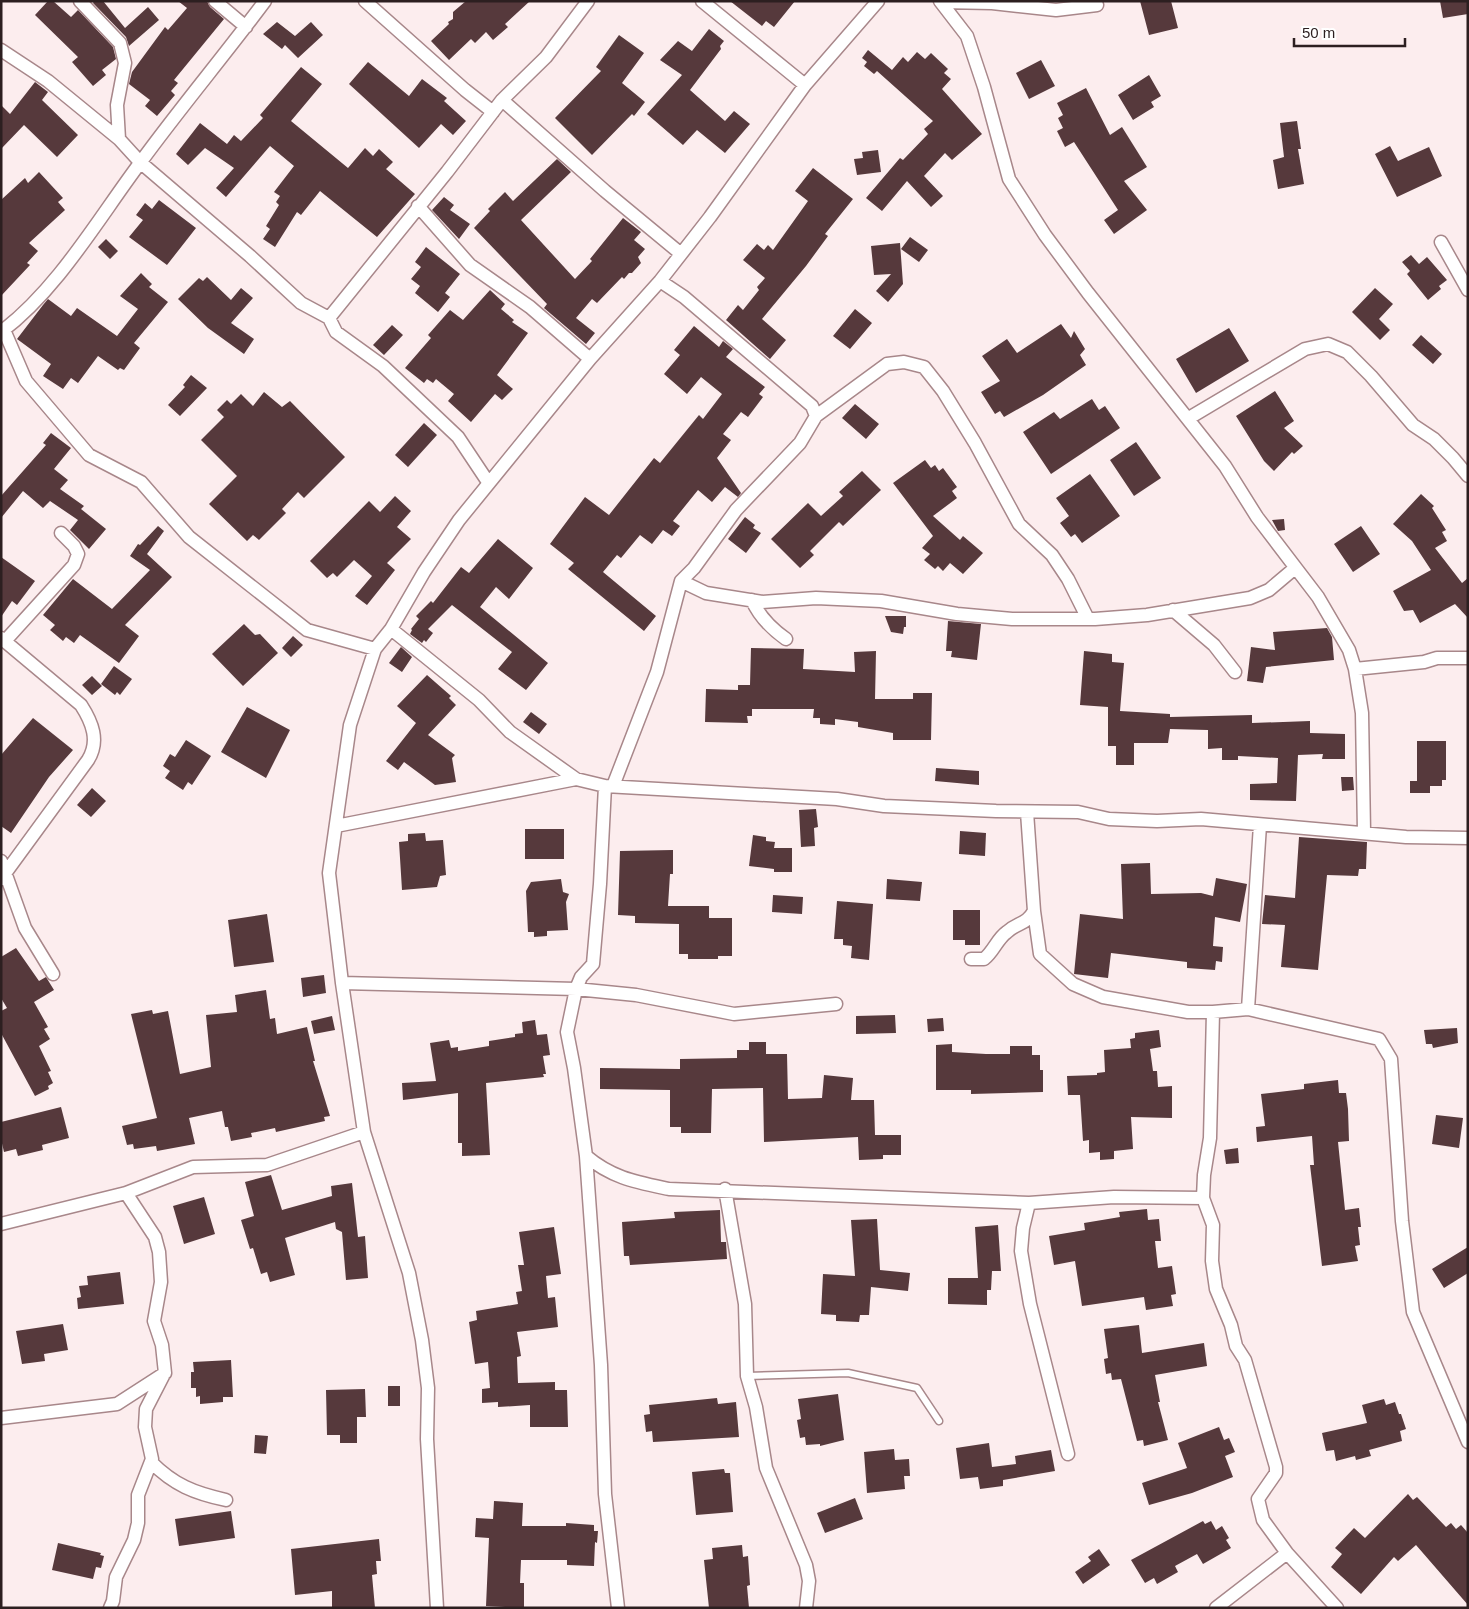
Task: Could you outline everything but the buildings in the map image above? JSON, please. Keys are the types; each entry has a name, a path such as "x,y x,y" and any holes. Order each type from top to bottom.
{"street":[{"path":"80,1 120,43 125,63 117,105 119,138"},
{"path":"215,1 246,27"},
{"path":"265,1 140,162 95,227 48,286 3,331 26,381 89,455 141,482 190,536 307,630 374,649"},
{"path":"365,1 493,112"},
{"path":"328,318 502,100 546,57 588,1"},
{"path":"702,1 805,84"},
{"path":"437,1608 427,1439 428,1388 422,1340 409,1273 364,1132 342,983 329,873 350,725 374,649 391,629 424,572 459,520 590,359 660,281 710,217 805,84 878,1"},
{"path":"941,2 992,3 1056,10 1097,5"},
{"path":"941,2 967,36 984,87 1009,179 1088,293 1189,418 1225,466 1257,516 1318,597 1349,650 1355,669 1362,713 1364,832"},
{"path":"2,52 48,81 119,138 140,162 302,303 328,318 336,332 383,366 458,437 488,482"},
{"path":"502,100 604,191 680,253"},
{"path":"418,206 470,265 530,308 590,359"},
{"path":"1441,242 1468,290"},
{"path":"660,281 684,297 812,406 816,416"},
{"path":"1189,418 1305,349 1328,344 1347,352 1371,376 1413,425 1434,439 1468,476"},
{"path":"618,1608 605,1494 601,1365 586,1156 567,1032 576,989 581,977 593,964 609,786 656,672 681,581 694,568 736,510 800,443 816,416 886,364 904,362 924,367 943,391 971,435 1019,524 1052,555 1068,579 1088,618"},
{"path":"53,974 25,928 3,870 94,752 94,739 90,719 81,705 3,640 74,565 78,554 74,546 61,533"},
{"path":"681,581 706,593 762,602 816,598 882,601 958,614 1003,618 1088,618 1146,615 1250,598 1269,590 1296,568"},
{"path":"752,600 757,610 774,631 786,639"},
{"path":"1173,610 1214,645 1235,672"},
{"path":"391,629 479,700 510,732 576,779"},
{"path":"1355,669 1424,662 1437,658 1468,658"},
{"path":"336,826 576,779 609,786 837,799 884,806 1026,812 1078,812 1109,819 1157,821 1201,819 1406,837 1468,838"},
{"path":"1026,812 1034,911 1040,954 1073,984 1103,996 1188,1012 1248,1009 1368,1035 1379,1039 1387,1048 1391,1059 1402,1221 1413,1312 1468,1442"},
{"path":"1248,1009 1260,825"},
{"path":"971,959 984,959 992,952 1005,933 1015,926 1023,924 1034,911"},
{"path":"342,983 576,989 636,995 734,1014 836,1004"},
{"path":"1213,1012 1210,1138 1204,1175 1203,1198 1213,1225 1212,1261 1216,1290 1231,1325 1236,1346 1245,1360 1276,1467 1276,1473 1258,1499 1264,1520 1287,1553 1337,1608"},
{"path":"1,1224 126,1193 193,1168 268,1165 364,1132"},
{"path":"586,1156 603,1170 625,1179 668,1189 725,1189 1029,1203 1114,1197 1203,1198"},
{"path":"725,1189 745,1304 747,1376 756,1408 766,1468 806,1565 809,1581 806,1608"},
{"path":"110,1608 113,1601 116,1578 134,1540 138,1523 138,1495 151,1462 145,1427 146,1409 165,1373 162,1345 154,1320 161,1282 159,1252 155,1237 126,1193"},
{"path":"1029,1203 1023,1228 1021,1251 1030,1304 1068,1454"},
{"path":"1,1418 117,1404 165,1373"},
{"path":"151,1462 166,1477 198,1494 226,1500"},
{"path":"1216,1608 1287,1553"}],"lane":[{"path":"747,1376 848,1373 917,1388 939,1421"}]}
